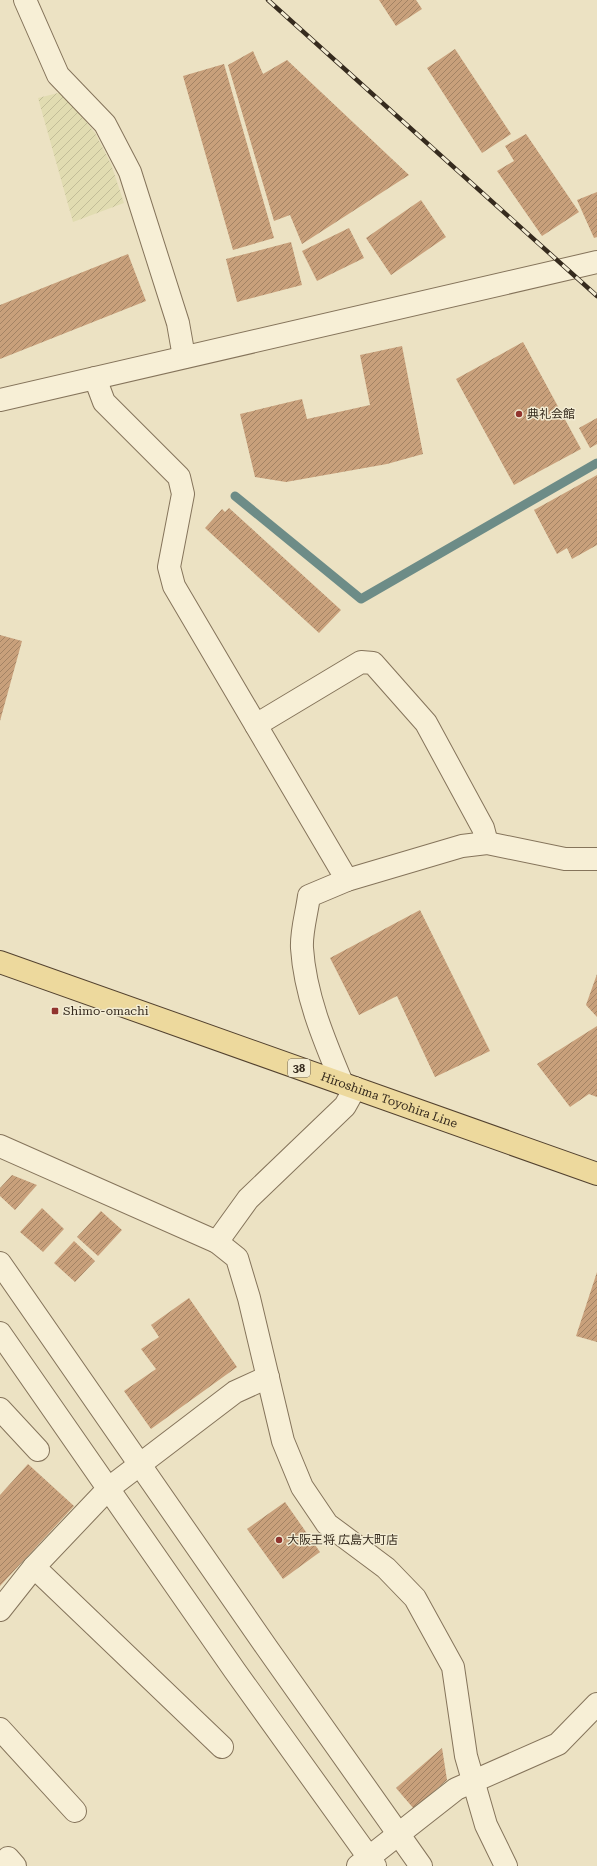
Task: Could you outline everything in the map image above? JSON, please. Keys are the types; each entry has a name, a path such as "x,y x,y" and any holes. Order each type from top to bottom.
{"main road":[{"name":"Hiroshima Toyohira Line","path":"0,962 597,1174"}],"street":[{"path":"25,0 58,75 105,124 130,172 178,323 184,357"},
{"path":"0,400 597,262"},
{"path":"96,378 104,402 179,477 183,494 169,567 174,586 347,880"},
{"path":"256,725 361,662 373,663 426,723 483,828 487,843"},
{"path":"217,1242 248,1199 345,1106 349,1085 323,1036 307,987 302,947 309,896 347,880 462,846 487,843 565,858 597,859"},
{"path":"0,1146 217,1242 237,1258 250,1298 283,1442 302,1487 327,1524 386,1568 415,1598 454,1667 466,1756 486,1825 506,1866"},
{"path":"0,1263 141,1464 262,1642 420,1866"},
{"path":"0,1335 109,1488 368,1863 398,1834 456,1789 558,1744 597,1704"},
{"path":"0,1610 34,1567 109,1488 235,1392 268,1377"},
{"path":"0,1409 38,1450"},
{"path":"34,1567 222,1746"},
{"path":"0,1729 75,1811"},
{"path":"0,1866 8,1858 15,1866"}],"shaded area":[{"path":"62,92 95,133 111,164 124,203 73,222 38,98"}],"building":[{"path":"379,0 416,0 422,9 396,26"},
{"path":"455,49 511,134 482,153 427,68"},
{"path":"253,51 263,74 287,60 409,175 302,244 290,215 274,221 228,65"},
{"path":"224,64 274,238 233,250 183,76"},
{"path":"526,134 579,212 542,236 497,171 514,161 505,146"},
{"path":"597,192 597,237 594,238 577,200"},
{"path":"421,200 446,237 391,275 366,238"},
{"path":"349,228 364,258 317,281 302,251"},
{"path":"291,242 302,285 237,302 226,259"},
{"path":"128,254 146,301 0,359 0,305"},
{"name":"典礼会館","path":"523,342 581,449 514,485 456,379"},
{"path":"402,346 423,454 387,464 286,482 255,477 240,414 302,399 307,419 370,405 360,355"},
{"name":"典礼会館","path":"597,418 597,444 590,448 579,428"},
{"path":"597,475 597,545 572,559 567,548 557,554 534,510"},
{"path":"229,508 341,610 319,633 205,528 222,509 225,512"},
{"path":"0,635 22,641 0,721"},
{"path":"420,910 490,1051 435,1077 397,996 359,1015 330,958"},
{"path":"597,974 597,1017 586,1005"},
{"path":"597,1026 597,1097 589,1094 570,1107 537,1064"},
{"path":"12,1175 37,1185 15,1210 0,1196 0,1188"},
{"path":"42,1208 64,1229 43,1252 20,1232"},
{"path":"101,1211 122,1230 98,1256 77,1237"},
{"path":"74,1241 95,1261 75,1282 54,1263"},
{"path":"597,1272 597,1342 576,1336"},
{"path":"189,1298 237,1367 151,1429 124,1391 156,1369 141,1349 159,1337 151,1325"},
{"path":"28,1464 74,1506 0,1586 0,1495"},
{"path":"285,1502 320,1552 283,1579 247,1529"},
{"path":"442,1748 447,1780 414,1809 396,1788"}],"waterway":[{"path":"235,496 361,599 597,463"}],"railway":[{"path":"268,0 597,296"}],"place":[{"name":"典礼会館","path":"519,414"},
{"name":"Shimo-omachi","path":"55,1011"},
{"name":"大阪王将 広島大町店","path":"279,1540"}]}
